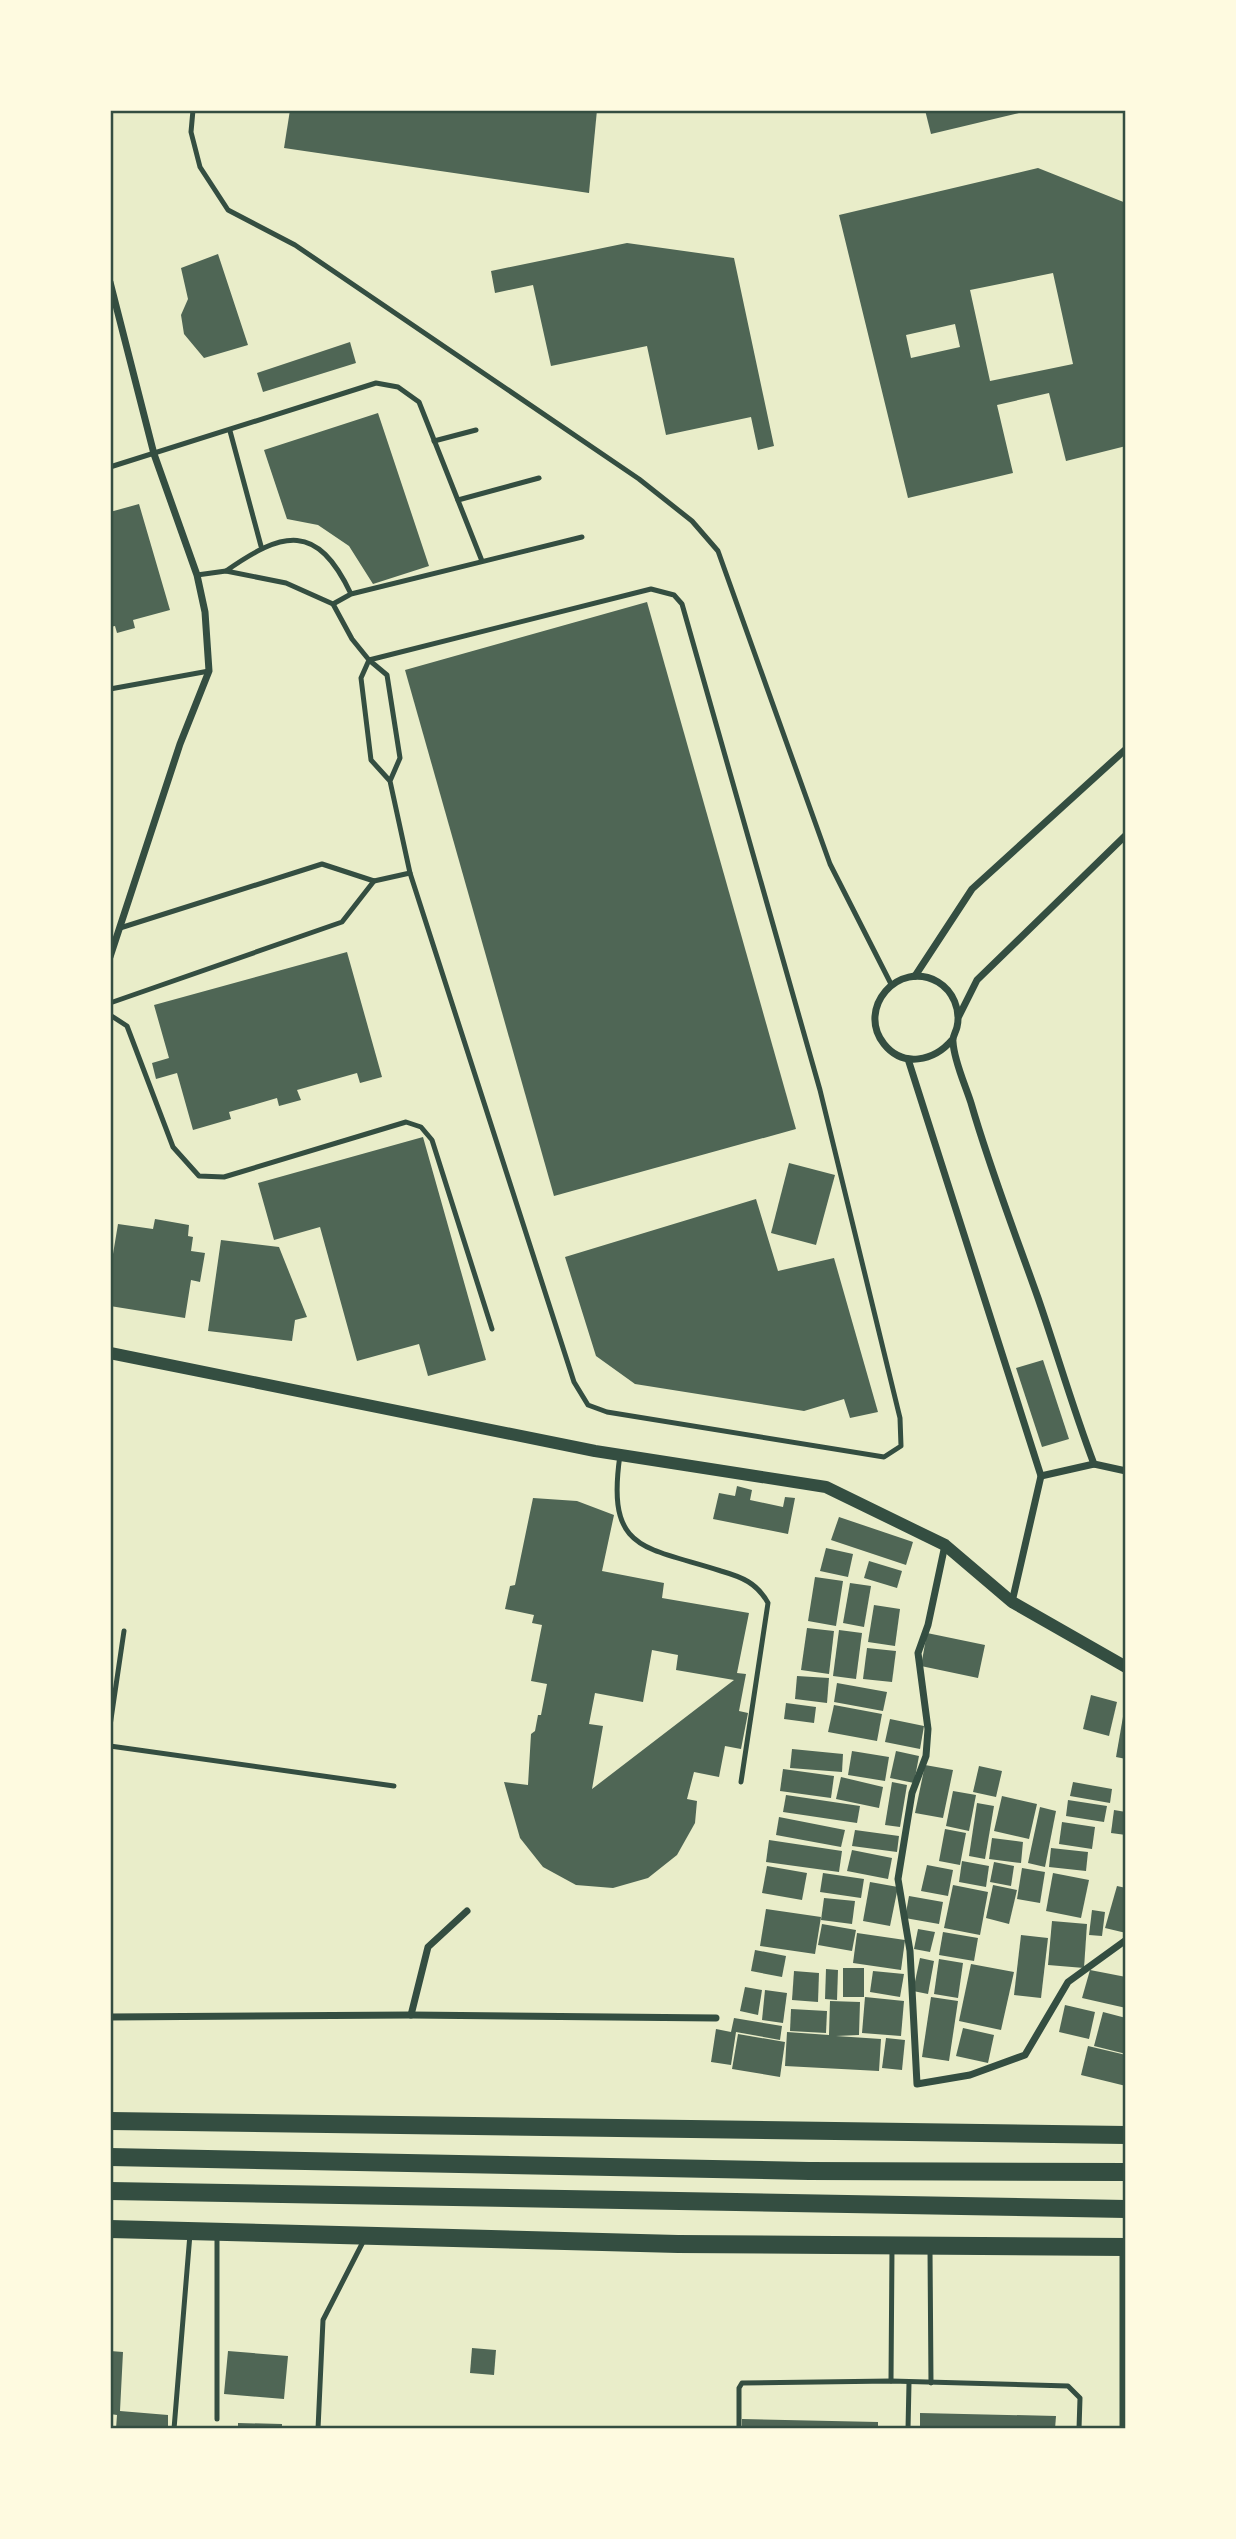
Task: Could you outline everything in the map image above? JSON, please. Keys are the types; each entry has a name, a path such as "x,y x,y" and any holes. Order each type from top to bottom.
{"main road":[{"path":"110,2121 1126,2135"},
{"path":"110,2157 795,2171 1126,2172"},
{"path":"110,2191 1126,2209"},
{"path":"110,2229 930,2246 1124,2247"}],"street":[{"path":"110,282 154,454 197,575 205,612 209,671 180,744 110,957"},
{"path":"915,976 972,889 1126,749"},
{"path":"1094,1464 978,1129 952,1040 958,1016 977,980 1126,835"},
{"path":"952,1040 933,1057 908,1059 885,1045 877,1034 876,1007 891,984 915,976 940,983 956,1003 958,1016"},
{"path":"908,1059 1041,1476 1012,1602"},
{"path":"110,1353 620,1455 826,1487 945,1545 1012,1602 1126,1667"},
{"path":"1041,1476 1094,1464 1126,1471"},
{"path":"945,1545 928,1625 918,1653 928,1729 926,1756 912,1793 898,1879 910,1951 917,2084 971,2075 1025,2055 1068,1982 1126,1940"},
{"path":"411,2015 428,1947 467,1911"},
{"path":"110,2017 411,2015 716,2018"}],"lane":[{"path":"193,110 191,132 200,167 228,210 295,245 639,479 692,521 719,551 830,864 891,984"},
{"path":"110,467 376,383 398,387 419,402 482,562"},
{"path":"435,441 476,430"},
{"path":"230,431 261,547"},
{"path":"457,499 540,478"},
{"path":"333,604 351,594 582,537"},
{"path":"226,571 261,547 282,539 314,545 340,571 351,594"},
{"path":"197,575 226,571 286,583 333,604 352,639 369,660 387,674 400,758 390,781"},
{"path":"651,589 674,594 682,604 820,1090 900,1418 901,1446 884,1457 607,1412 588,1405 574,1382 410,873 390,781 372,760 361,678 369,660 651,589"},
{"path":"110,689 209,671"},
{"path":"120,928 322,864 374,881 410,873"},
{"path":"110,1003 342,922 374,881"},
{"path":"110,1016 127,1026 173,1147 199,1176 224,1177 406,1122 421,1126 432,1140 492,1329"},
{"path":"620,1455 616,1480 618,1516 625,1531 638,1545 741,1577 760,1589 768,1603 741,1782"},
{"path":"110,1726 124,1631"},
{"path":"110,1746 394,1786"},
{"path":"174,2429 190,2231"},
{"path":"218,2232 218,2418"},
{"path":"318,2429 323,2320 367,2236"},
{"path":"891,2381 892,2245"},
{"path":"930,2246 931,2383"},
{"path":"1122,2429 1124,2247"},
{"path":"738,2429 739,2388 742,2383 891,2381 1068,2386 1080,2398 1079,2429"},
{"path":"908,2429 909,2383"}],"building":[{"path":"290,110 597,110 589,193 284,148"},
{"path":"925,110 1026,110 1027,111 931,134"},
{"path":"1038,168 1126,203 1126,446 1066,461 1049,393 997,405 1013,473 908,498 839,215","holes":["1053,273 1073,364 990,381 970,290","955,324 960,347 911,358 906,335"]},
{"path":"627,243 734,258 774,446 758,450 751,417 666,435 647,346 551,366 533,285 495,293 491,271"},
{"path":"218,254 248,345 204,358 184,334 181,315 188,299 181,268"},
{"path":"350,342 356,363 263,392 257,373"},
{"path":"378,413 429,566 373,584 349,546 318,525 287,519 264,450"},
{"path":"139,504 170,610 133,620 135,628 117,633 115,626 110,627 110,512"},
{"path":"647,602 796,1129 554,1196 405,670"},
{"path":"347,952 382,1077 360,1083 357,1073 297,1090 301,1100 279,1106 277,1098 229,1112 231,1119 193,1130 177,1073 156,1079 152,1063 169,1058 154,1005"},
{"path":"423,1137 486,1360 428,1376 419,1344 357,1361 320,1227 274,1240 258,1183"},
{"path":"789,1163 835,1175 816,1245 771,1233"},
{"path":"756,1199 778,1271 834,1258 878,1412 850,1418 844,1399 804,1411 635,1384 596,1356 565,1257"},
{"path":"155,1219 189,1225 188,1236 193,1237 191,1251 205,1253 200,1282 191,1280 185,1318 110,1306 110,1272 118,1224 153,1229"},
{"path":"221,1240 279,1247 307,1317 295,1320 292,1341 208,1331"},
{"path":"1043,1360 1069,1439 1042,1447 1016,1368"},
{"path":"737,1486 752,1490 750,1500 783,1507 785,1497 795,1498 788,1534 713,1519 719,1493 735,1496"},
{"path":"533,1498 577,1501 614,1515 602,1571 664,1583 662,1598 749,1613 737,1673 746,1674 739,1711 748,1713 741,1749 725,1746 719,1777 694,1772 687,1799 697,1801 695,1823 677,1855 648,1878 613,1888 576,1885 543,1867 520,1838 504,1782 528,1785 531,1734 535,1731 538,1715 541,1715 547,1684 531,1681 542,1625 532,1623 534,1615 505,1609 510,1586 515,1585","holes":["652,1650 678,1655 676,1670 734,1680 592,1789 603,1726 589,1724 595,1693 643,1702"]},
{"path":"839,1517 913,1542 906,1565 831,1540"},
{"path":"826,1548 853,1554 848,1577 820,1571"},
{"path":"869,1561 902,1571 897,1588 864,1578"},
{"path":"815,1577 843,1581 836,1626 808,1621"},
{"path":"850,1583 871,1586 864,1627 843,1623"},
{"path":"874,1605 900,1609 895,1646 868,1642"},
{"path":"807,1628 834,1631 829,1674 801,1670"},
{"path":"839,1630 862,1633 856,1679 833,1676"},
{"path":"927,1633 985,1645 978,1678 921,1666"},
{"path":"867,1648 896,1651 892,1682 863,1679"},
{"path":"797,1676 829,1678 827,1703 795,1699"},
{"path":"837,1683 887,1692 883,1711 834,1702"},
{"path":"1091,1695 1117,1702 1109,1736 1083,1729"},
{"path":"786,1703 816,1707 814,1723 784,1719"},
{"path":"834,1705 882,1714 877,1741 828,1732"},
{"path":"1126,1711 1126,1759 1116,1757"},
{"path":"890,1719 924,1726 920,1749 885,1742"},
{"path":"792,1749 843,1754 842,1772 790,1768"},
{"path":"852,1751 889,1757 885,1781 848,1775"},
{"path":"896,1751 919,1756 914,1783 890,1778"},
{"path":"925,1765 953,1770 943,1818 915,1813"},
{"path":"979,1766 1002,1771 996,1797 973,1792"},
{"path":"783,1769 834,1776 831,1798 780,1791"},
{"path":"841,1777 883,1787 879,1808 836,1799"},
{"path":"892,1782 907,1785 900,1827 885,1825"},
{"path":"1073,1782 1112,1789 1110,1803 1070,1796"},
{"path":"953,1791 976,1795 969,1831 946,1826"},
{"path":"786,1795 860,1806 857,1823 783,1812"},
{"path":"1002,1796 1037,1804 1029,1839 994,1831"},
{"path":"1068,1800 1107,1806 1104,1822 1066,1816"},
{"path":"977,1803 994,1806 985,1859 969,1856"},
{"path":"1040,1807 1056,1811 1045,1867 1028,1863"},
{"path":"1114,1810 1126,1812 1126,1835 1111,1833"},
{"path":"779,1817 845,1830 841,1847 776,1835"},
{"path":"1062,1822 1095,1827 1092,1849 1059,1844"},
{"path":"945,1829 966,1833 960,1865 939,1861"},
{"path":"855,1830 899,1836 897,1852 852,1846"},
{"path":"992,1838 1023,1842 1021,1863 989,1859"},
{"path":"769,1840 842,1851 839,1872 766,1862"},
{"path":"1051,1848 1088,1852 1086,1871 1049,1867"},
{"path":"852,1850 892,1858 888,1879 847,1871"},
{"path":"962,1861 989,1866 986,1887 959,1882"},
{"path":"994,1862 1014,1866 1011,1886 990,1882"},
{"path":"927,1865 953,1870 948,1896 921,1891"},
{"path":"767,1866 807,1873 802,1900 762,1893"},
{"path":"1022,1868 1045,1872 1040,1903 1017,1899"},
{"path":"823,1873 864,1879 861,1898 820,1892"},
{"path":"1053,1873 1089,1880 1081,1918 1046,1911"},
{"path":"870,1882 898,1887 890,1926 863,1921"},
{"path":"953,1885 988,1892 980,1935 944,1928"},
{"path":"993,1885 1017,1890 1009,1924 986,1918"},
{"path":"1117,1886 1126,1888 1126,1933 1105,1928"},
{"path":"909,1896 943,1902 939,1924 905,1918"},
{"path":"824,1898 855,1901 852,1924 821,1920"},
{"path":"766,1909 821,1917 815,1954 760,1946"},
{"path":"1092,1910 1105,1912 1102,1936 1089,1935"},
{"path":"1052,1921 1087,1924 1084,1968 1048,1965"},
{"path":"822,1924 856,1930 852,1951 818,1945"},
{"path":"918,1929 935,1932 930,1952 914,1949"},
{"path":"943,1932 978,1938 974,1961 939,1955"},
{"path":"857,1933 905,1940 901,1970 853,1963"},
{"path":"1021,1935 1048,1938 1041,1998 1014,1995"},
{"path":"755,1950 786,1956 782,1977 751,1971"},
{"path":"920,1958 934,1961 928,1994 913,1991"},
{"path":"939,1959 963,1963 958,1998 934,1994"},
{"path":"971,1964 1014,1972 1001,2030 959,2021"},
{"path":"843,1968 864,1968 864,1997 843,1997"},
{"path":"826,1969 838,1970 837,2000 825,1999"},
{"path":"1090,1970 1126,1977 1126,2008 1082,1998"},
{"path":"794,1971 819,1973 818,2002 792,2000"},
{"path":"873,1971 904,1974 900,1997 870,1992"},
{"path":"745,1987 762,1990 758,2015 740,2011"},
{"path":"765,1990 787,1993 783,2023 762,2020"},
{"path":"865,1997 904,2001 901,2036 862,2033"},
{"path":"931,1997 958,2001 949,2061 922,2057"},
{"path":"830,2001 860,2002 859,2035 836,2036 881,2039 879,2071 785,2066 787,2032 829,2035"},
{"path":"1065,2005 1095,2012 1089,2039 1059,2032"},
{"path":"791,2009 827,2011 826,2033 790,2031"},
{"path":"1103,2012 1126,2018 1126,2054 1094,2046"},
{"path":"734,2018 782,2026 780,2040 736,2032 731,2065 711,2062 716,2029 731,2032"},
{"path":"963,2028 994,2035 988,2063 956,2056"},
{"path":"738,2034 785,2042 780,2077 732,2069"},
{"path":"886,2038 905,2040 902,2070 882,2068"},
{"path":"1088,2046 1126,2055 1126,2086 1081,2075"},
{"path":"472,2348 496,2350 494,2375 470,2373"},
{"path":"110,2351 123,2352 120,2411 168,2415 168,2429 116,2429 117,2415 110,2414"},
{"path":"228,2351 288,2356 284,2399 224,2394"},
{"path":"920,2413 1056,2416 1055,2429 920,2429"},
{"path":"742,2419 878,2422 878,2429 742,2429"},
{"path":"238,2423 282,2424 282,2429 238,2429"}]}
